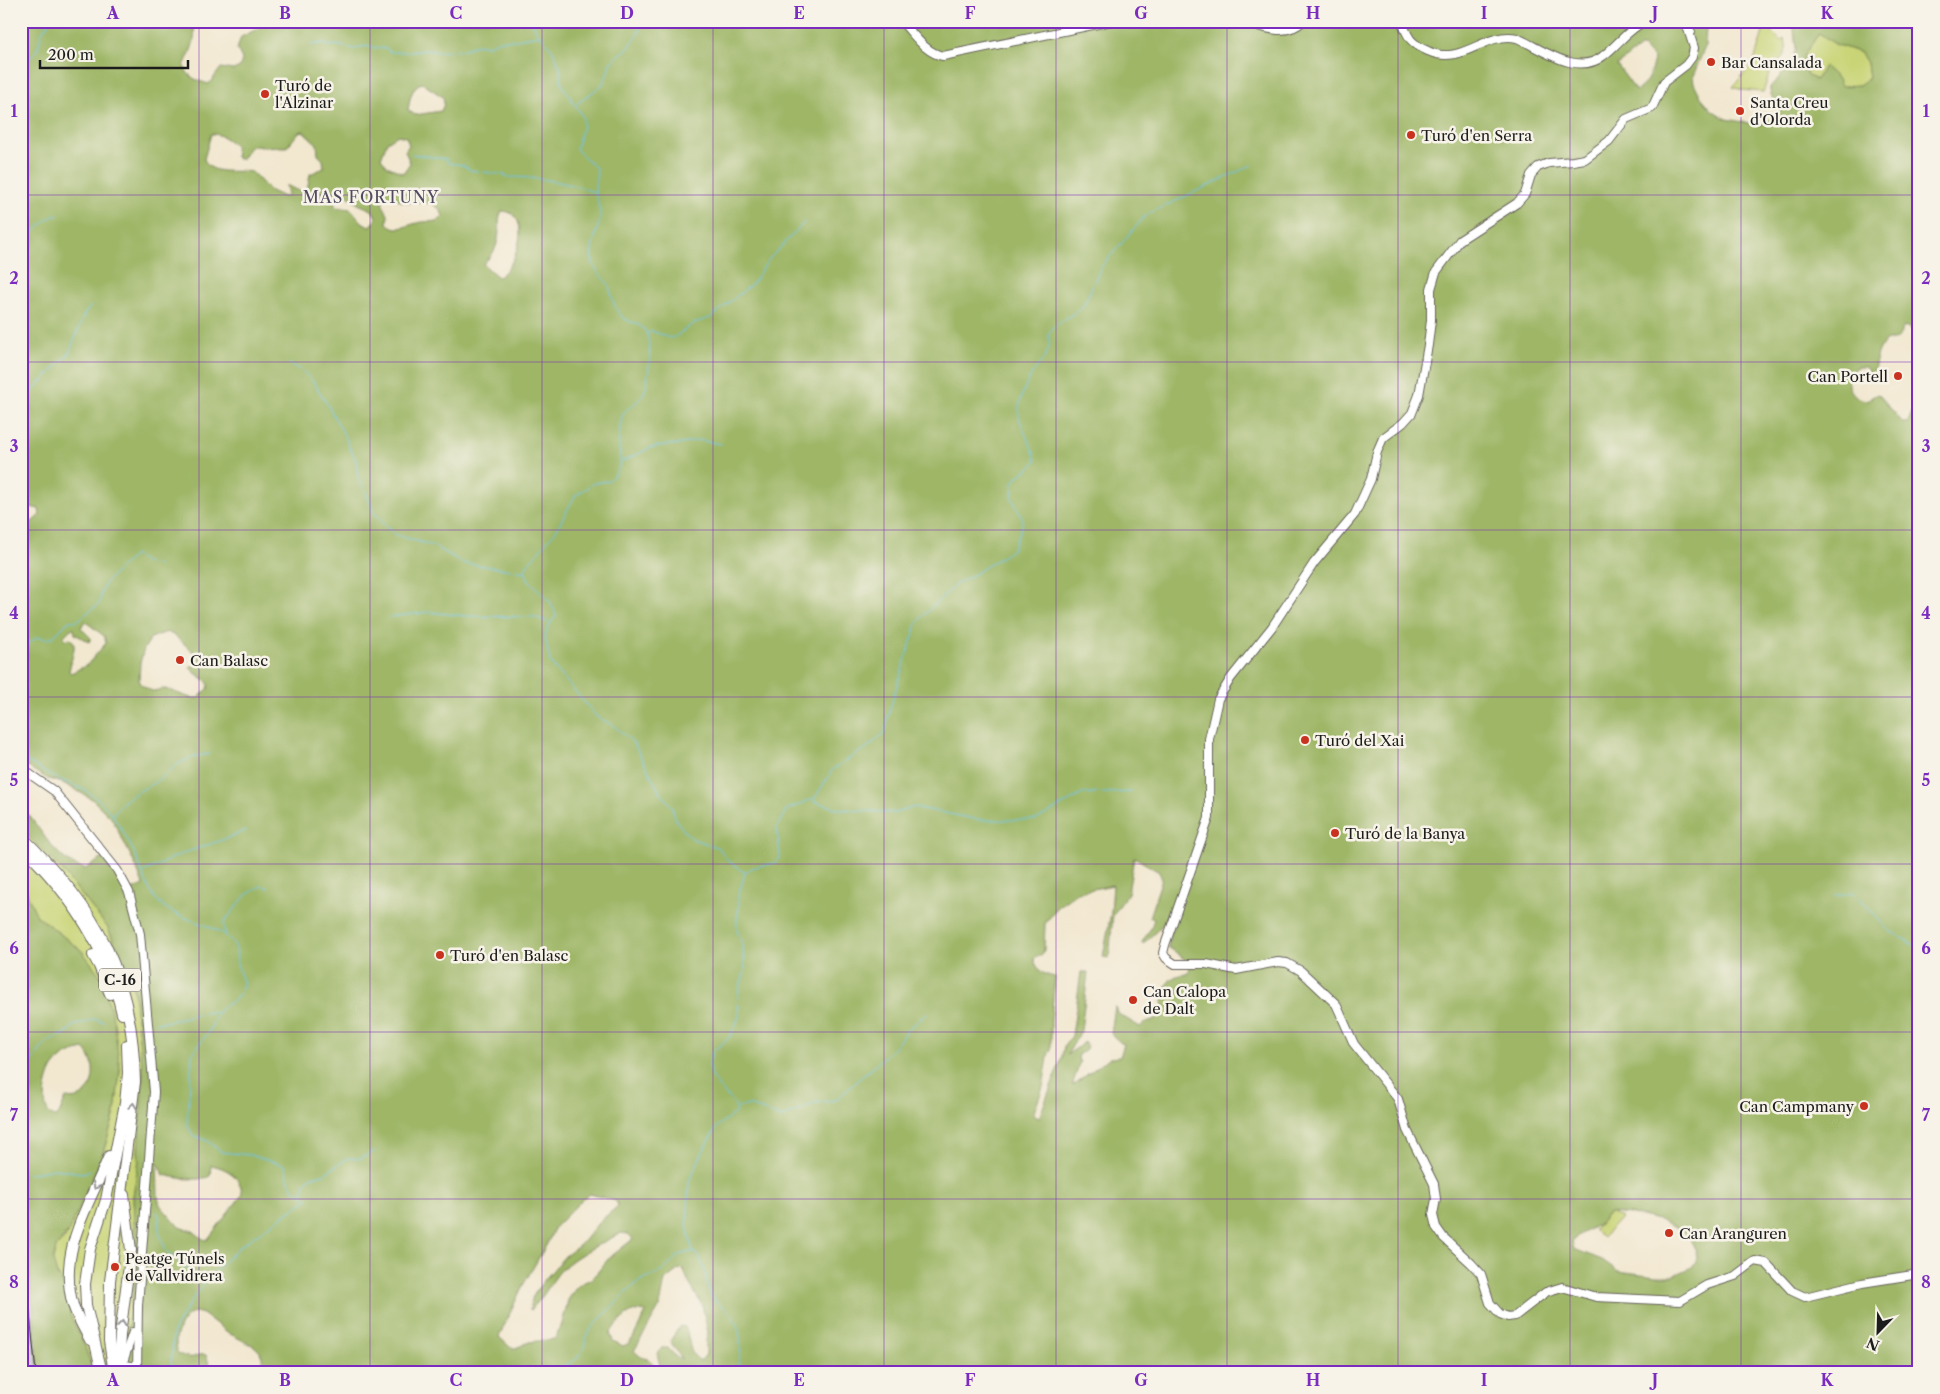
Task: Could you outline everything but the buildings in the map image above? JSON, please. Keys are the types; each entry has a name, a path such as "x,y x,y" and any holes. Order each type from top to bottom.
{"highway":[{"name":"C-16","path":"21,836 51,864 84,906 112,957 124,992 133,1039 135,1082 110,1289 109,1341 114,1373"},
{"name":"C-16","path":"21,846 54,880 87,924 107,964 120,1004 124,1024 128,1072 127,1089 106,1200 87,1260 86,1305 102,1373"},
{"path":"93,956 124,1024"},
{"name":"C-16","path":"97,1354 74,1308 69,1277 72,1249 79,1224 104,1170 120,1124"},
{"name":"C-16","path":"120,1369 120,1335 131,1250 122,1181"}],"main road":[{"path":"901,21 928,50 943,56 1112,21"},
{"path":"1242,21 1282,31 1293,29 1303,21"},
{"path":"1400,21 1414,43 1438,55 1456,55 1492,40 1508,36 1517,38 1563,59 1581,64 1592,62 1603,56 1624,35 1645,21"},
{"path":"1681,21 1693,35 1696,48 1695,60 1688,67 1674,73 1662,85 1652,108 1626,119 1613,137 1591,155 1573,162 1544,164 1535,169 1525,194 1517,203 1465,237 1450,252 1436,272 1431,289 1431,328 1419,395 1412,413 1403,423 1383,438 1377,452 1372,479 1354,514 1314,563 1272,627 1227,682 1218,699 1209,739 1209,818 1167,937 1164,953 1168,960 1175,964 1206,964 1232,970 1287,962 1301,971 1336,1004 1354,1044 1398,1099 1407,1130 1434,1184 1436,1199 1433,1215 1436,1227 1443,1237 1481,1274 1490,1303 1502,1315 1515,1316 1546,1292 1562,1286 1602,1298 1680,1301 1707,1285 1735,1276 1755,1261 1766,1264 1792,1291 1805,1297 1862,1283 1919,1274"},
{"path":"21,768 54,791 117,870 129,892 140,934 154,1084 138,1306 136,1373"},
{"path":"120,1369 132,1338 138,1306"},
{"path":"120,1369 129,1365 133,1367 136,1373"}],"shaded area":[{"path":"21,1187 39,1373 30,1372 21,1281"}],"green space":[{"path":"21,21 192,21 195,33 191,50 184,66 191,76 209,84 221,68 233,70 240,67 242,59 237,49 241,37 259,28 266,21 1708,21 1705,47 1693,76 1694,83 1701,97 1712,110 1726,119 1760,125 1773,118 1776,108 1770,87 1789,67 1796,50 1794,29 1790,21 1919,21 1919,333 1905,326 1895,340 1887,340 1881,347 1873,374 1865,367 1858,367 1850,376 1849,386 1856,396 1861,399 1867,400 1877,394 1880,396 1903,423 1907,423 1909,420 1919,394 1919,429 1915,433 1919,442 1919,1373 533,1373 534,1369 530,1367 514,1373 259,1373 263,1360 260,1352 254,1346 230,1334 203,1314 196,1312 190,1314 182,1323 177,1336 176,1348 178,1354 190,1358 202,1354 206,1355 214,1373 126,1373 128,1329 136,1265 133,1196 139,1160 143,1074 134,991 108,928 61,869 21,829 21,806 49,843 74,865 85,869 103,858 125,890 132,890 143,885 135,864 112,819 92,799 63,783 48,779 21,763 21,658 23,662 26,660 27,647 21,637 21,531 40,515 39,509 21,505","holes":["1819,33 1835,44 1861,53 1867,63 1869,78 1859,85 1841,86 1838,79 1824,66 1816,80 1807,75 1803,57","1640,47 1643,47 1654,59 1652,69 1636,91 1617,65","422,83 443,97 444,104 441,111 415,115 408,110 413,90","303,131 317,144 318,155 323,160 324,168 310,174 308,185 304,191 296,190 286,185 288,195 284,197 269,190 252,172 218,170 207,165 204,159 211,134 221,136 233,144 236,157 239,159 243,158 252,146 287,147 299,132","398,135 406,137 409,145 405,151 410,163 403,173 387,166 381,158 387,142","343,192 358,204 372,210 376,217 373,224 369,226 362,222 351,209 335,207 334,199","386,197 405,202 432,204 440,210 443,216 438,221 420,222 402,228 394,228 387,223 388,215 382,203","502,211 512,214 518,220 520,230 519,241 511,263 505,272 498,277 483,264 491,256 497,243","84,622 104,636 106,643 87,665 71,673 69,671 74,642 69,638 65,640 64,636 71,629 74,629 75,634 89,642 91,638 81,628","167,632 175,636 198,656 198,663 190,667 207,682 209,685 208,689 198,698 165,689 152,691 140,684 140,663 144,649 151,638","1134,857 1159,872 1162,879 1149,917 1154,919 1151,928 1142,942 1143,944 1175,913 1168,947 1187,962 1189,966 1188,974 1171,979 1167,984 1158,1018 1144,1023 1140,1027 1117,1013 1115,1006 1111,1034 1124,1044 1120,1057 1109,1058 1072,1086 1080,1061 1078,1060 1079,1054 1086,1049 1087,1045 1085,1042 1067,1055 1081,1031 1088,972 1081,972 1072,1036 1064,1046 1061,1060 1039,1118 1033,1115 1043,1087 1049,1052 1051,1051 1051,1021 1055,977 1041,971 1034,959 1037,956 1041,956 1044,950 1045,924 1057,907 1078,892 1113,885 1111,912 1103,957 1109,958 1113,915 1128,893","157,1161 164,1175 187,1179 205,1178 210,1176 211,1165 223,1168 236,1178 242,1195 207,1240 193,1231 179,1227 160,1205","590,1194 616,1201 618,1206 600,1221 580,1245 565,1256 541,1284 532,1298 530,1310 539,1301 561,1270 574,1259 621,1233 628,1234 633,1239 609,1258 592,1279 576,1288 568,1300 562,1324 555,1339 529,1342 516,1348 511,1348 499,1337 522,1287 555,1227","1610,1213 1640,1216 1663,1221 1682,1230 1690,1239 1696,1251 1697,1258 1695,1263 1692,1267 1673,1276 1656,1276 1618,1271 1602,1260 1574,1249 1572,1243 1574,1239 1595,1227","683,1268 689,1283 702,1305 708,1333 706,1354 701,1361 693,1355 685,1327 680,1326 670,1341 682,1359 678,1359 668,1348 662,1348 657,1353 660,1366 658,1368 648,1359 641,1357 634,1351 660,1306 665,1280","635,1311 646,1312 633,1338 628,1344 623,1346 613,1341 610,1333 626,1316"]},
{"path":"1768,28 1781,41 1784,38 1786,48 1783,57 1770,73 1763,92 1733,87 1754,61 1764,29"},
{"path":"1819,33 1835,44 1861,53 1867,63 1869,78 1860,84 1846,87 1818,81 1807,75 1803,57"},
{"path":"21,829 61,869 108,928 134,991 143,1074 139,1160 133,1196 136,1265 128,1329 126,1373 94,1373 85,1347 70,1315 66,1284 56,1272 52,1257 56,1247 65,1238 101,1159 115,1113 120,1070 82,951 37,916 29,899 21,875"},
{"path":"21,875 37,916 82,951 102,978 114,1022 120,1070 115,1113 101,1159 69,1231 56,1247 53,1260 57,1275 66,1284 70,1315 85,1347 94,1373 39,1373 21,1187","holes":["84,1049 89,1056 93,1073 92,1082 88,1089 83,1095 76,1098 66,1098 56,1117 50,1115 45,1103 45,1094 48,1078 54,1066 67,1054 75,1051"]},
{"path":"1609,1212 1621,1218 1603,1238 1594,1230"},
{"path":"21,1281 30,1373 21,1373"}],"waterway":[{"path":"21,61 30,58 37,51 42,32 50,21"},
{"path":"531,21 538,33 552,49 560,67 562,85 583,117 583,126 576,149 597,169 595,188 600,219 591,255 594,264 597,271 608,284 614,305 621,316 641,327 646,332 650,357 645,390 638,401 625,411 621,421 619,434 620,462 617,471 608,481 594,483 575,496 555,532 527,565 525,570 528,579 551,603 555,612 556,616 548,627 545,637 550,662 596,716 614,726 633,742 658,789 672,807 676,820 685,832 693,839 719,848 727,860 745,873 738,897 737,920 737,930 742,944 745,970 738,993 739,1017 730,1037 712,1052 709,1064 711,1074 718,1086 734,1104 736,1112 717,1127 707,1143 689,1181 687,1226 693,1252"},
{"path":"577,104 602,85 610,63 629,47 637,36 643,21"},
{"path":"311,45 323,43 329,46 336,45 355,49 364,46 387,49 390,52 429,50 435,52 462,50 479,44 487,46 500,40 518,40 540,35"},
{"path":"412,154 446,159 448,163 463,165 470,170 505,175 507,177 552,181 596,193"},
{"path":"745,873 755,867 774,863 780,857 777,827 786,810 815,798 832,770 872,744 885,732 891,705 917,623 921,618 956,584 1012,550 1022,526 1022,517 1012,498 1013,483 1017,477 1036,461 1032,447 1022,427 1019,406 1022,394 1032,374 1048,352 1048,334 1052,328 1083,307 1101,267 1146,215 1252,165"},
{"path":"21,241 31,235 47,219 58,215"},
{"path":"647,334 652,331 670,338 675,337 694,323 710,318 752,284 769,259 805,222"},
{"path":"21,402 68,355 85,313 91,306"},
{"path":"289,364 302,370 314,383 326,402 356,460 358,477 373,511 385,526 396,535 434,546 463,563 526,572"},
{"path":"621,462 650,448 698,440 721,444"},
{"path":"26,646 37,637 47,639 53,637 69,621 77,621 99,604 106,582 134,555 145,562 159,566"},
{"path":"390,617 429,612 466,616 535,617 550,623"},
{"path":"113,816 120,805 126,800 159,780 177,765 193,757 210,754"},
{"path":"21,758 51,776 91,794 112,815 123,832 155,898 173,912 218,931 234,944 244,984 237,998 223,1007 217,1014 208,1033 192,1054 187,1125 193,1135 208,1141 221,1152 250,1155 284,1165 292,1187 308,1199 240,1246 203,1284 174,1330 171,1363 173,1373"},
{"path":"813,801 839,809 895,813 914,807 980,820 1036,820 1082,794 1132,792"},
{"path":"142,873 169,859 247,830"},
{"path":"227,937 224,922 246,895 261,886 269,888"},
{"path":"1835,896 1852,892 1857,895 1888,930 1919,948"},
{"path":"155,1023 207,1012 215,1012 217,1015"},
{"path":"737,1108 749,1105 782,1118 815,1103 836,1100 894,1048 907,1030 927,1013"},
{"path":"21,1063 31,1063 44,1045 50,1040 65,1034 73,1026 95,1019 104,1022"},
{"path":"303,1194 305,1182 310,1177 324,1174 348,1158 359,1159 375,1151"},
{"path":"28,1174 55,1169 82,1173 90,1171"},
{"path":"156,1212 159,1215 159,1233 167,1252 204,1282"},
{"path":"543,1373 569,1364 577,1358 590,1330 635,1285 665,1269 681,1254 694,1252 701,1261 711,1295 728,1311 737,1324 741,1349 735,1373"}],"railway":[{"path":"21,1225 36,1373"}],"place":[{"name":"Bar Cansalada","path":"1711,62"},
{"name":"Turó de l'Alzinar","path":"265,94"},
{"name":"Santa Creu d'Olorda","path":"1740,111"},
{"name":"Turó d'en Serra","path":"1411,135"},
{"name":"Can Portell","path":"1898,376"},
{"name":"Can Balasc","path":"180,660"},
{"name":"Turó del Xai","path":"1305,740"},
{"name":"Turó de la Banya","path":"1335,833"},
{"name":"Turó d'en Balasc","path":"440,955"},
{"name":"Can Calopa de Dalt","path":"1133,1000"},
{"name":"Can Campmany","path":"1864,1106"},
{"name":"Can Aranguren","path":"1669,1233"},
{"name":"Peatge Túnels de Vallvidrera","path":"115,1267"}],"district":[{"name":"MAS FORTUNY","path":"371,197"}]}
